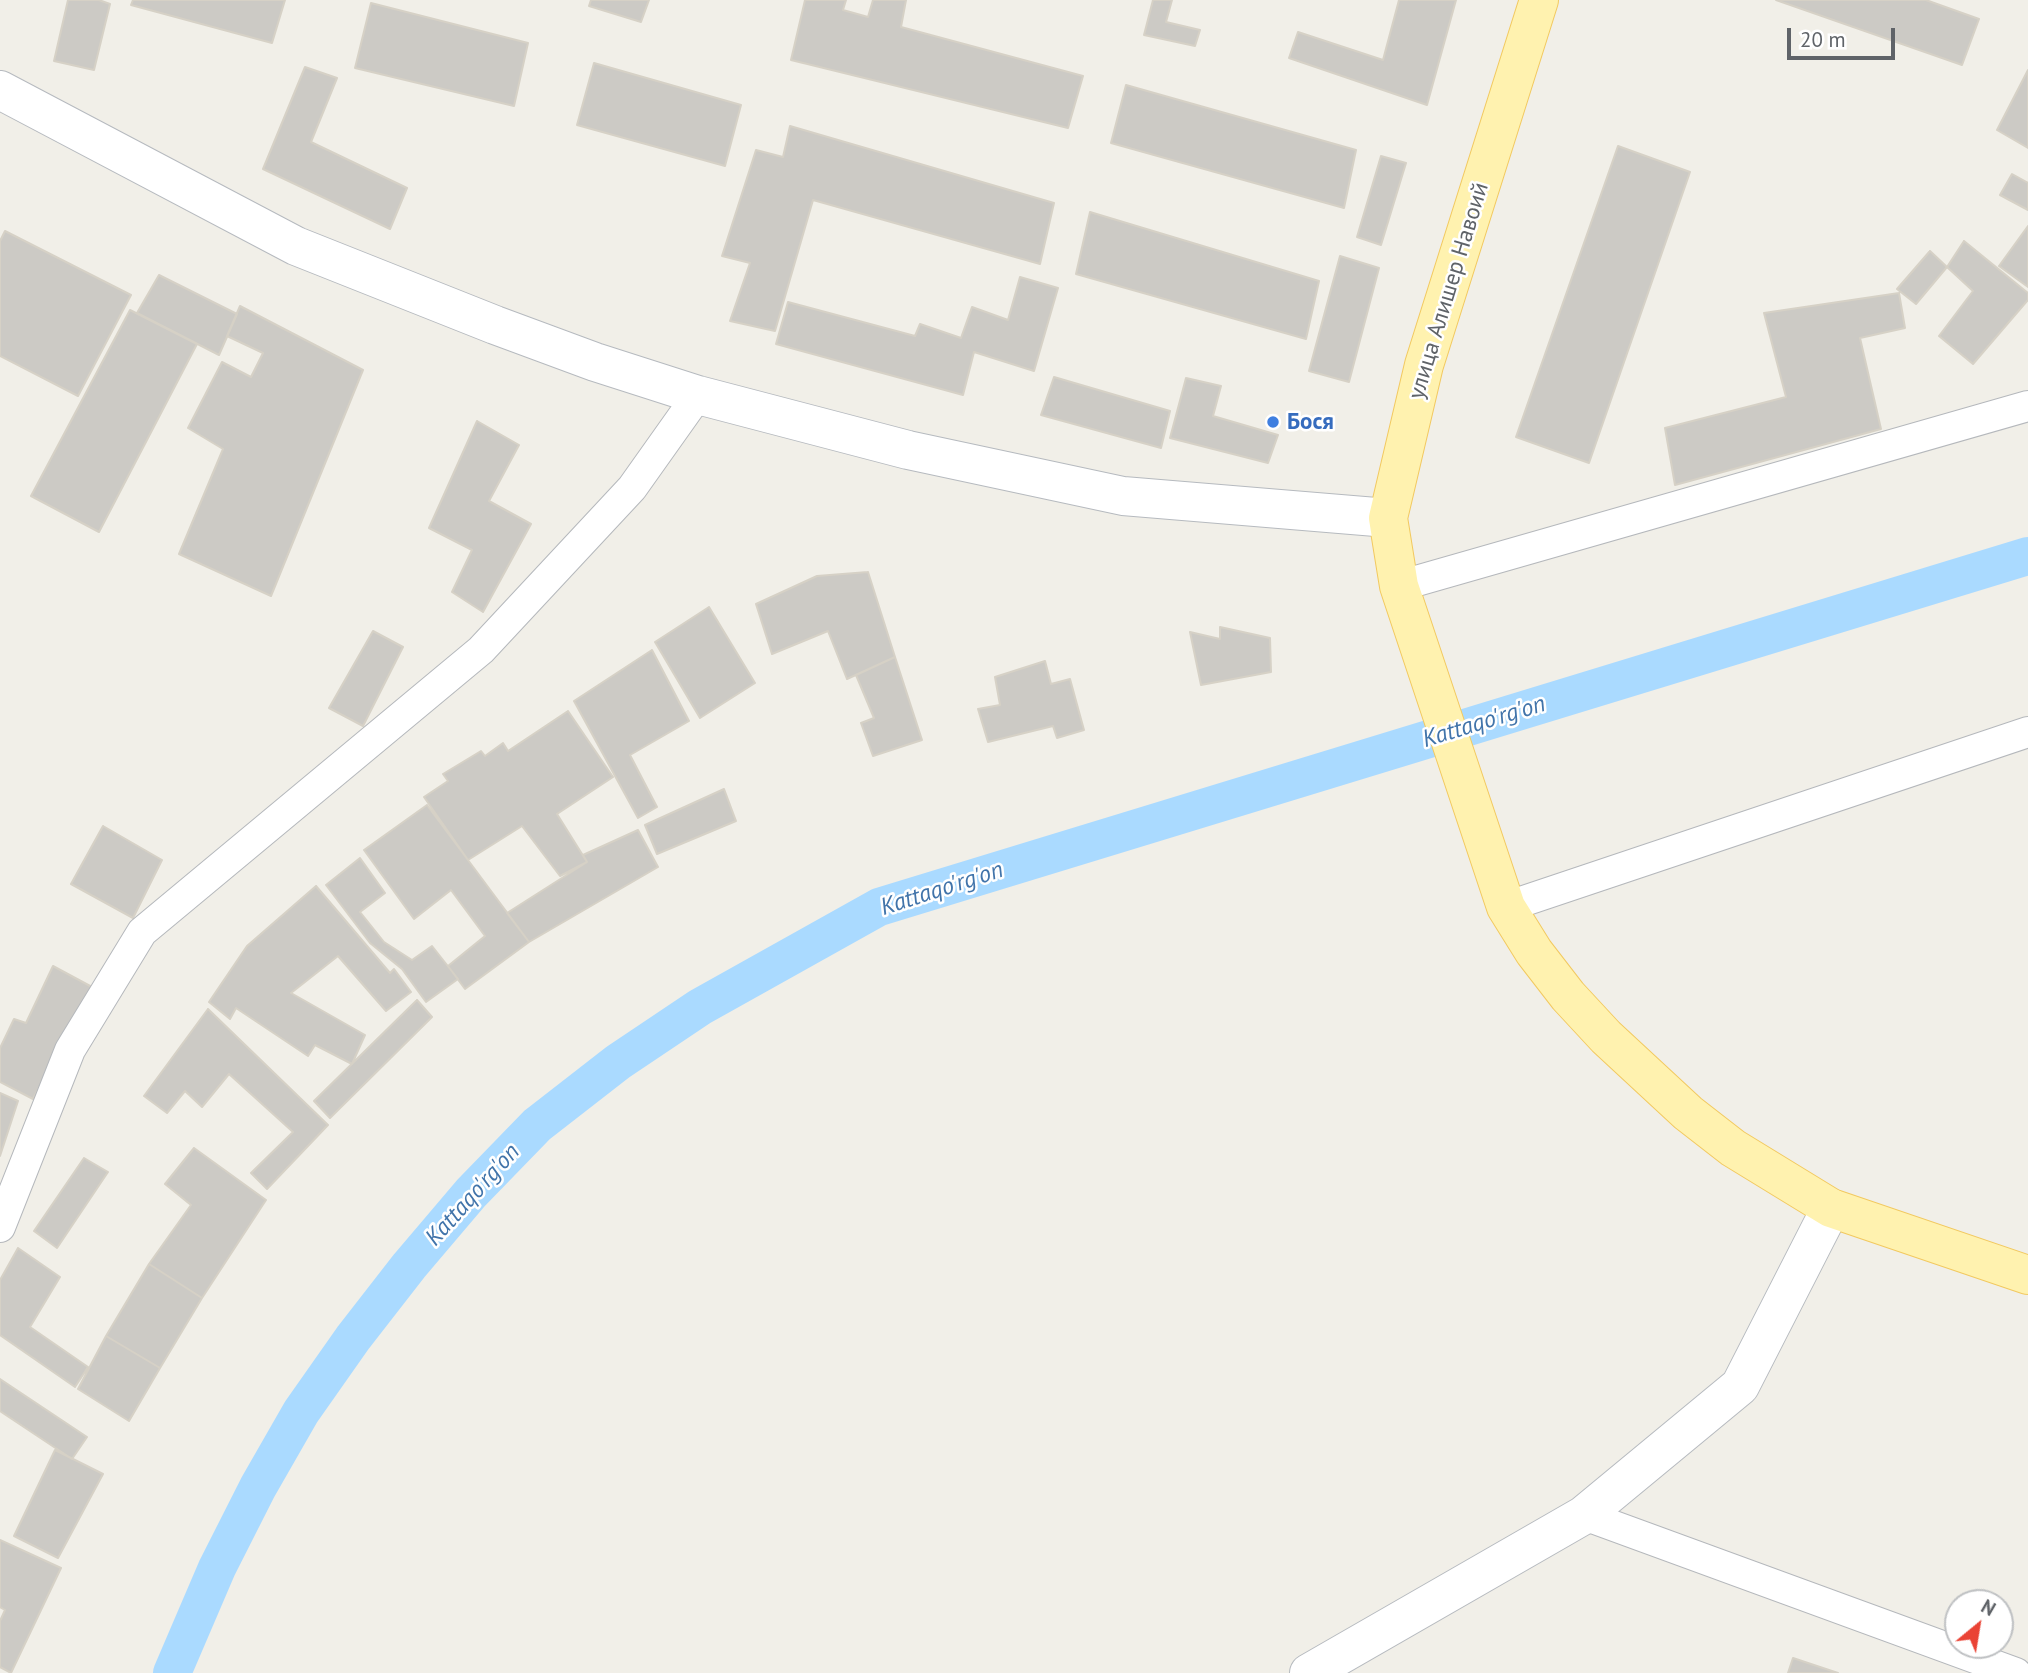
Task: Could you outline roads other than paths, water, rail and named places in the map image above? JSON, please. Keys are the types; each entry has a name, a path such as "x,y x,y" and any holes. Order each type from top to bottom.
{"main road":[{"name":"улица Алишер Навоий","path":"1539,0 1424,365 1388,517 1399,586 1506,907 1534,952 1568,996 1606,1037 1688,1113 1733,1148 1831,1209 2028,1275"},
{"path":"0,90 296,246 508,330 595,362 698,395 908,450 1123,496 1388,517"},
{"path":"1309,1673 1584,1515 1740,1386 1831,1209"}],"street":[{"path":"1399,586 2019,409 2028,387"},
{"path":"0,1227 70,1050 142,932 481,650 632,488 698,395"},
{"path":"1506,907 2028,732"},
{"path":"1584,1515 2016,1673"}],"waterway":[{"name":"Kattaqo'rg'on","path":"172,1673 217,1568 258,1487 301,1412 353,1338 409,1266 471,1193 537,1125 618,1062 700,1007 879,907 2028,556"}],"place":[{"name":"Бося","path":"1273,422"}]}
